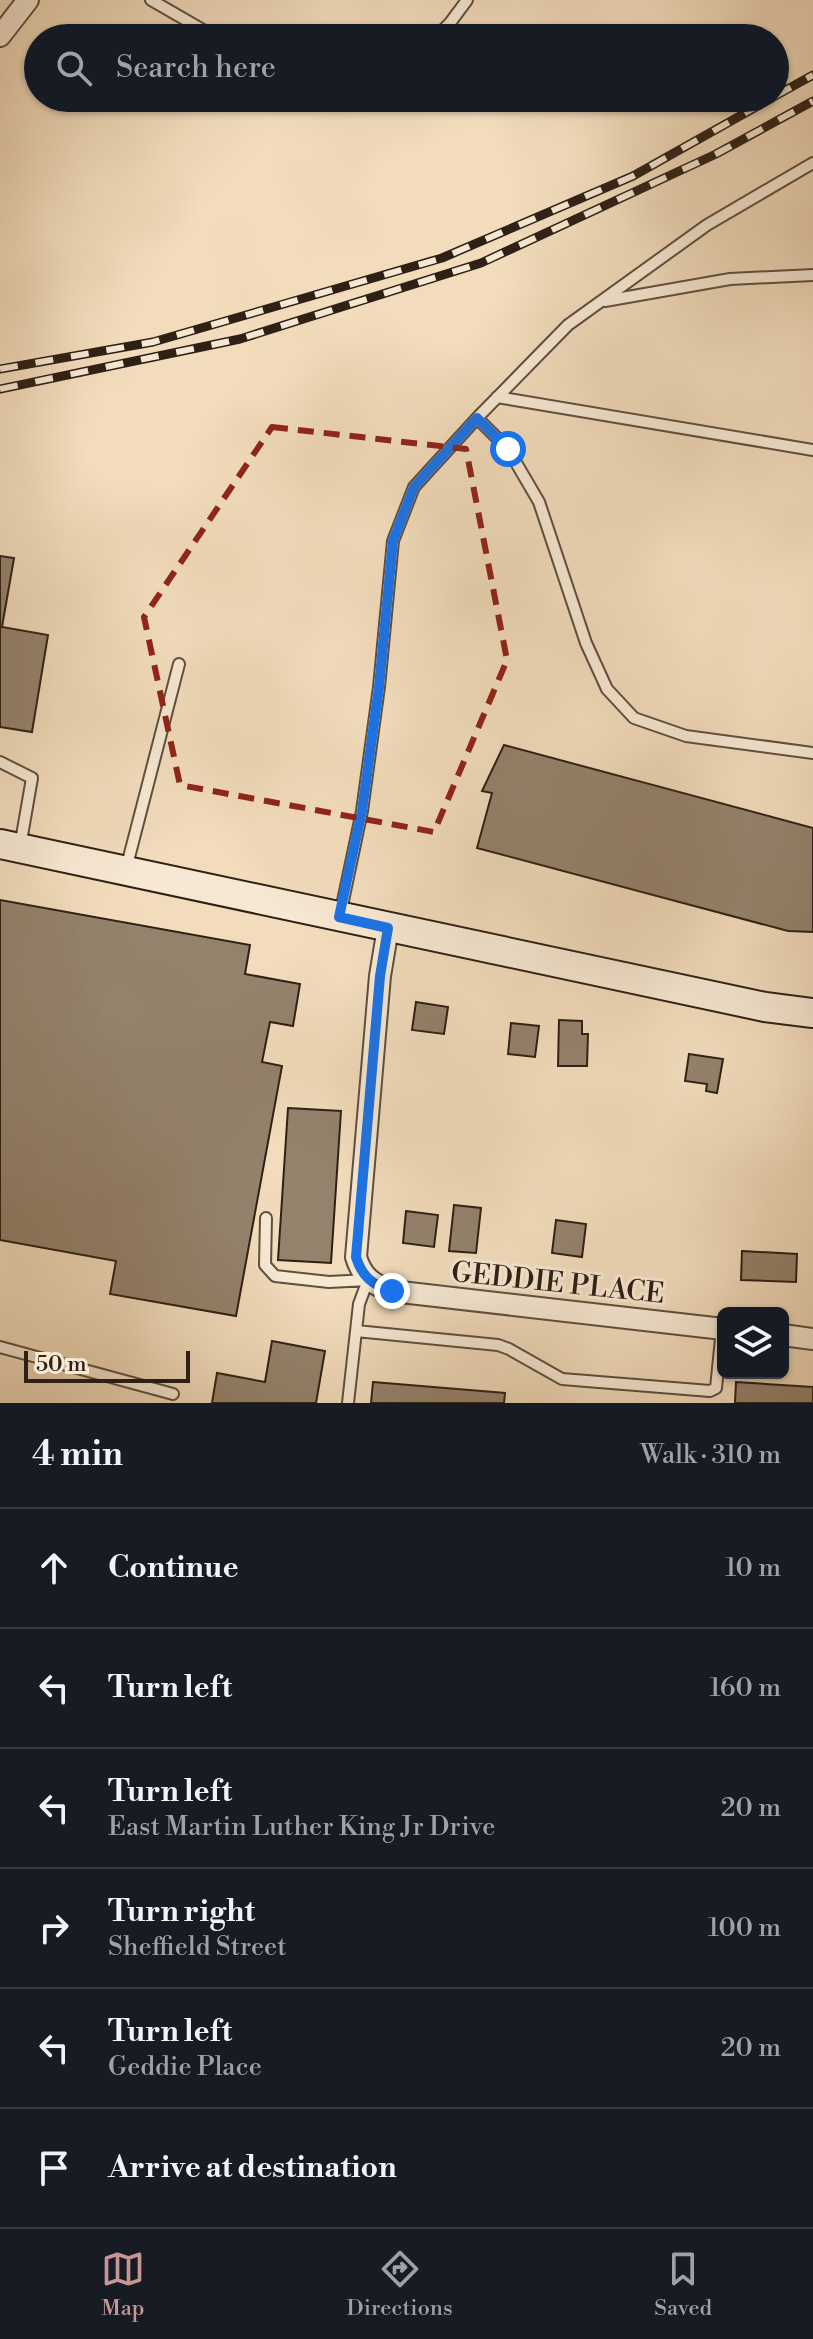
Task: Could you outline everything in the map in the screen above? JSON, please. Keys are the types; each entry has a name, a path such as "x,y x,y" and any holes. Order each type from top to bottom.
{"main road":[{"path":"10,846 765,1007 813,1013"}],"street":[{"path":"2,31 28,0"},
{"path":"368,1280 356,1257 380,976 388,928"},
{"name":"GEDDIE PLACE","path":"368,1280 392,1291 717,1328"},
{"path":"789,1336 813,1339"}],"lane":[{"path":"151,0 193,24"},
{"path":"449,24 467,0"},
{"path":"339,917 362,811 379,687 393,541 414,487 568,325 707,225 813,163"},
{"path":"602,301 730,279 813,275"},
{"path":"497,397 813,450"},
{"path":"477,418 508,449 539,502 586,643 607,689 634,718 686,736 813,753"},
{"path":"125,871 179,664"},
{"path":"0,762 32,778 10,846"},
{"path":"266,1218 265,1265 275,1276 329,1282 368,1280 359,1304 348,1403"},
{"path":"356,1331 498,1345 562,1379 710,1391 716,1388 717,1379"},
{"path":"0,1347 173,1394"}],"highlighted area":[{"path":"272,427 466,449 507,660 434,832 180,785 144,617"}],"building":[{"path":"0,556 14,558 2,627 48,635 32,732 0,727"},
{"path":"504,745 813,828 813,932 788,931 477,848 492,793 482,791"},
{"path":"0,900 250,945 245,974 300,984 293,1026 270,1022 262,1062 282,1066 236,1316 110,1294 116,1261 0,1240"},
{"path":"416,1002 448,1007 444,1034 412,1030"},
{"path":"559,1020 582,1021 582,1034 588,1034 587,1066 558,1066"},
{"path":"511,1023 539,1026 535,1057 508,1054"},
{"path":"689,1054 723,1059 717,1093 706,1091 707,1084 685,1081"},
{"path":"288,1108 341,1111 331,1263 278,1260"},
{"path":"454,1205 481,1208 476,1253 449,1251"},
{"path":"406,1211 438,1215 434,1247 403,1243"},
{"path":"556,1220 586,1224 582,1257 552,1253"},
{"path":"742,1251 797,1254 796,1282 741,1280"},
{"path":"272,1341 325,1351 316,1403 212,1403 217,1373 265,1382"},
{"path":"373,1382 505,1393 504,1403 371,1403"},
{"path":"736,1382 813,1387 813,1403 735,1403"}],"railway":[{"path":"789,88 813,75"},
{"path":"0,389 240,339 481,263 716,154 813,101"},
{"path":"0,369 153,342 442,258 633,176 747,112"}],"route":[{"path":"392,1291 368,1280 356,1257 380,976 388,928 339,917 362,811 379,687 393,541 414,487 477,418 508,449"}]}
